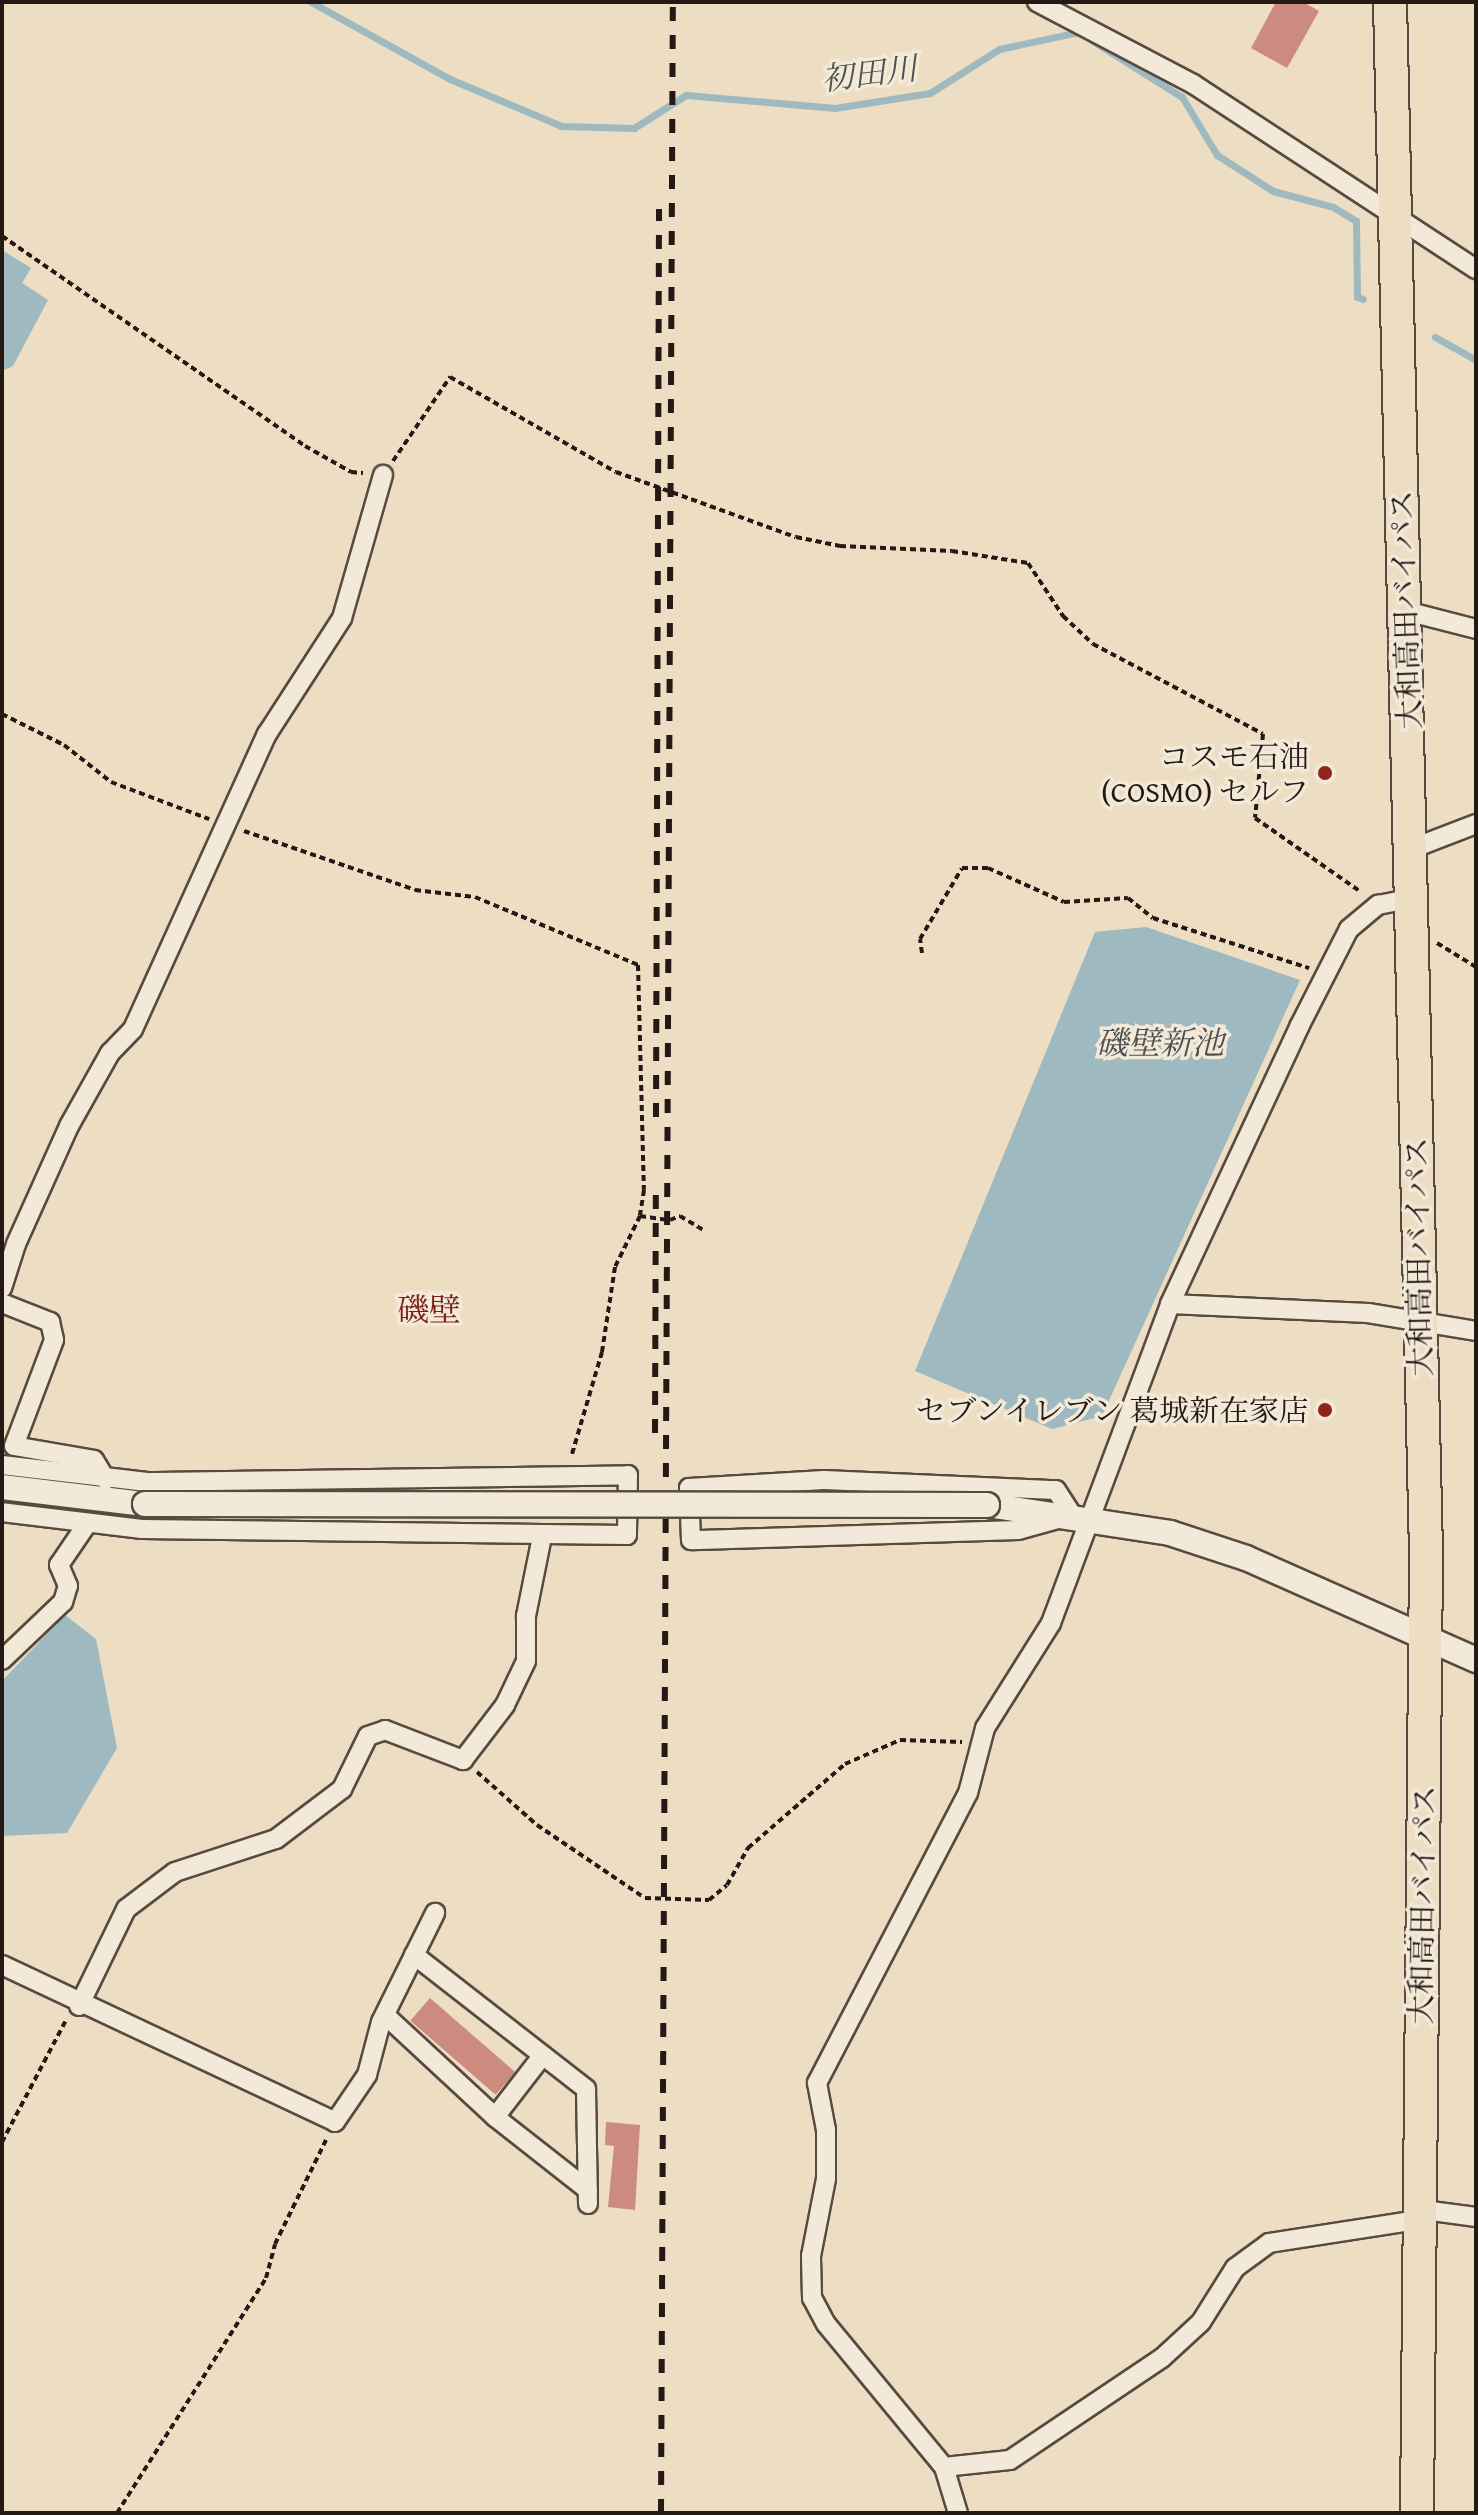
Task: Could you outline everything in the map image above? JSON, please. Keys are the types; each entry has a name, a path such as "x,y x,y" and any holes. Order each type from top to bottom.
{"highway":[{"name":"大和高田バイパス","path":"1390,2 1398,214 1424,1634 1417,2513"}],"street":[{"path":"1037,2 1193,84 1398,214 1476,269"},
{"path":"2,1288 16,1244 69,1126 110,1053 133,1029 267,734 342,618 383,475"},
{"path":"1406,611 1476,629"},
{"path":"1411,849 1476,824"},
{"path":"958,2513 944,2467 826,2324 812,2298 811,2256 826,2179 826,2130 817,2083 968,1793 985,1728 1051,1623 1080,1516 1170,1304 1326,974 1349,929 1378,905 1410,899"},
{"path":"2,1303 50,1322 54,1340 14,1446 94,1460 106,1480"},
{"path":"1170,1304 1368,1313 1419,1325 1476,1331"},
{"path":"2,1465 106,1480 565,1479 628,1475 627,1535 294,1534 87,1524 2,1512"},
{"path":"824,1480 969,1483 1056,1490 1080,1516 1018,1530 691,1540 689,1488 824,1480"},
{"path":"2,1487 145,1504 987,1505 1080,1516 1170,1533 1246,1558 1424,1634 1476,1660"},
{"path":"2,1660 63,1602 68,1586 59,1565 83,1537 87,1524"},
{"path":"77,2004 126,1909 175,1872 276,1839 342,1789 368,1736 385,1730 463,1760 505,1705 526,1661 526,1616 542,1537"},
{"path":"2,1965 77,2004 335,2122 367,2075 385,2015 435,1913"},
{"path":"385,2015 495,2117 588,2197 586,2089 414,1955"},
{"path":"495,2117 543,2055"},
{"path":"944,2467 1010,2460 1162,2358 1201,2322 1235,2268 1269,2243 1417,2214 1476,2217"}],"path":[{"path":"2,236 305,446 351,472 383,475 450,377 616,472 796,537 840,546 952,551 1028,563 1063,616 1093,644 1263,734 1255,818 1335,869 1378,905"},
{"path":"2,714 64,745 111,782 415,890 475,897 638,965 640,1216 615,1267 602,1352 565,1479"},
{"path":"922,953 920,939 962,868 988,868 1064,902 1128,898 1153,918 1326,974"},
{"path":"1411,936 1440,944 1476,967"},
{"path":"640,1216 670,1220 680,1216 703,1230"},
{"path":"463,1760 537,1825 610,1878 655,1900 709,1900 727,1885 748,1848 845,1764 900,1740 982,1742"},
{"path":"2,2142 77,2004"},
{"path":"117,2513 266,2278 275,2244 335,2122"}],"water":[{"path":"2,250 31,268 22,283 48,300 13,366 2,371"},
{"name":"磯壁新池","path":"1146,927 1300,980 1102,1416 1052,1429 915,1371 1095,932"},
{"path":"65,1615 96,1639 117,1748 67,1833 2,1836 2,1681"}],"building":[{"path":"1276,2 1303,2 1319,11 1287,68 1251,48"},
{"path":"430,1998 515,2072 496,2095 410,2021"},
{"path":"606,2122 640,2125 635,2210 608,2207 614,2146 605,2145"}],"waterway":[{"name":"初田川","path":"311,2 450,79 561,126 634,128 686,95 835,108 930,93 999,49 1079,32"},
{"name":"初田川","path":"1093,41 1182,97 1217,155 1273,191 1333,207 1356,221 1357,297 1363,299"},
{"name":"初田川","path":"1435,337 1476,360"}],"railway":[{"path":"661,2513 673,2"},
{"path":"656,1117 659,209"},
{"path":"655,1433 656,1193"}],"place":[{"name":"コスモ石油 (COSMO) セルフ","path":"1325,773"},
{"name":"セブンイレブン 葛城新在家店","path":"1325,1410"}],"district":[{"name":"磯壁","path":"429,1310"}]}
